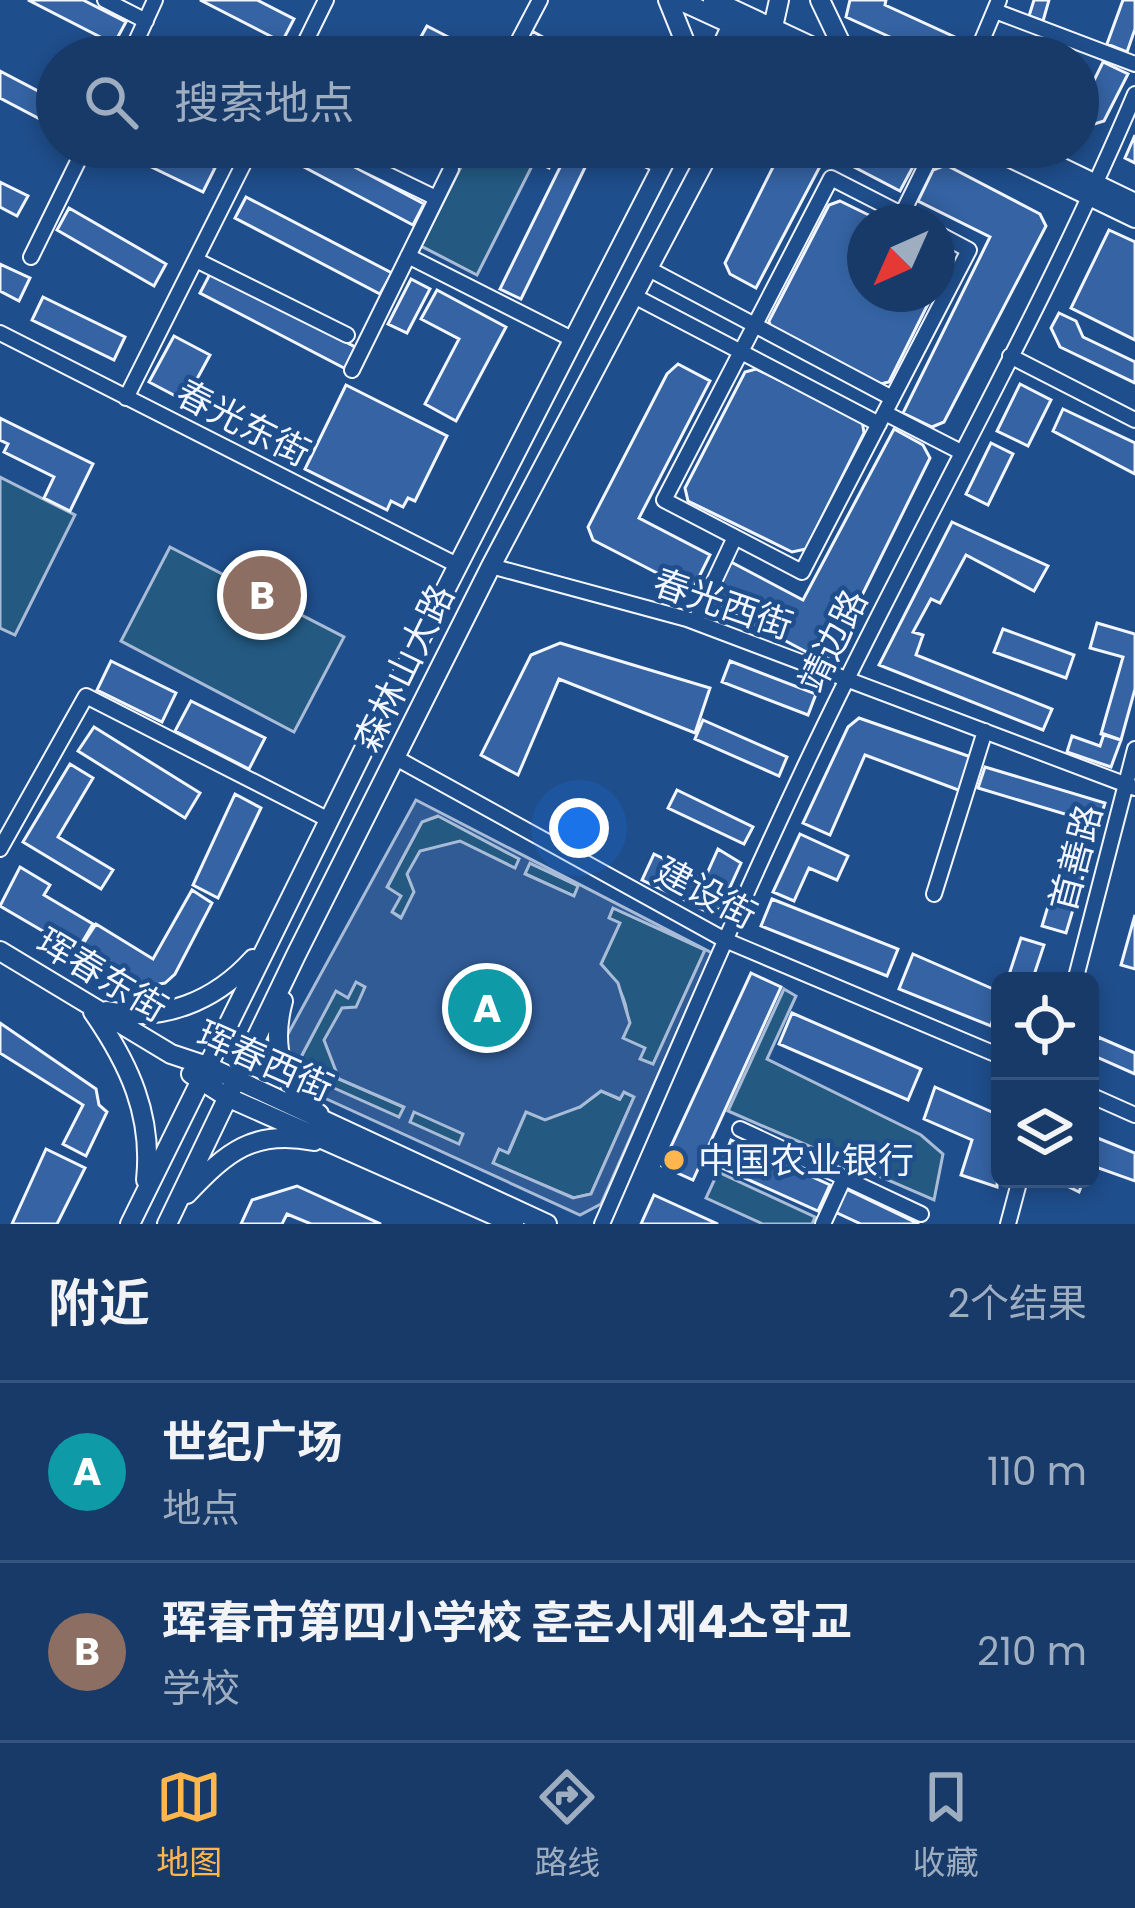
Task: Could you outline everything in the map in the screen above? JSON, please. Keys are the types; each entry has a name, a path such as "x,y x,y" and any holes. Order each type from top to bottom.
{"main road":[{"path":"668,0 683,36"},
{"path":"680,0 737,12"},
{"path":"712,0 737,12 762,36"},
{"path":"768,36 779,0"},
{"path":"820,0 837,36"},
{"name":"森林山大路","path":"130,1224 329,820 661,168"},
{"name":"森林山大路","path":"171,1215 490,566 649,269 697,168"},
{"path":"1038,168 1135,203"},
{"path":"1054,168 1135,218"},
{"path":"90,1008 130,1016 206,999 230,984 271,938"},
{"name":"珲春东街","path":"0,951 171,1054"},
{"path":"296,955 275,1029 277,1046 292,1086 307,1106 342,1131"},
{"path":"90,1008 130,1071 147,1124 150,1150 145,1192"},
{"name":"珲春西街","path":"171,1054 361,1154 514,1224"},
{"name":"珲春西街","path":"231,1089 342,1131 547,1224"},
{"path":"171,1215 221,1158 267,1138 308,1139 361,1154"}],"street":[{"path":"105,0 146,21"},
{"path":"139,36 155,0"},
{"path":"308,36 326,0"},
{"path":"521,36 540,0"},
{"path":"984,36 997,5 1070,36"},
{"path":"1099,49 1135,64"},
{"name":"靖边路","path":"602,1224 725,940 847,679 1093,191 1135,94"},
{"path":"31,256 75,168"},
{"path":"126,398 242,168"},
{"path":"374,168 436,198"},
{"path":"914,204 927,168"},
{"path":"352,370 451,170"},
{"path":"882,204 832,178 664,500 802,572 937,312"},
{"path":"955,242 970,250 955,279"},
{"path":"408,256 574,340"},
{"path":"196,260 347,335"},
{"path":"649,269 755,325 885,412"},
{"path":"634,296 741,352 885,412 962,452"},
{"name":"春光东街","path":"0,333 459,566"},
{"path":"1010,356 1135,420"},
{"path":"695,622 735,537"},
{"name":"春光西街","path":"490,566 695,622 1130,786"},
{"path":"0,849 86,696 329,820"},
{"path":"934,894 985,731"},
{"name":"首善路","path":"1078,972 1130,786 1135,749"},
{"name":"建设街","path":"396,758 725,940 991,1052"},
{"path":"1099,1099 1135,1115"},
{"path":"740,1129 921,1214"},
{"path":"823,1224 844,1178"},
{"path":"1013,1222 1019,1188"}],"shaded area":[{"path":"460,168 531,168 477,275 421,246"},
{"path":"0,477 75,515 15,635 0,628"},
{"path":"170,547 344,637 294,732 121,641"},
{"path":"416,800 712,953 601,1204 580,1215 296,1085 282,1045","holes":["438,816 519,859 515,868 460,841 420,851 407,874 414,892 401,918 392,912 401,896 387,887 422,822","530,863 578,886 574,896 525,874","613,908 705,950 653,1064 640,1059 645,1048 623,1038 630,1023 618,983 601,964 620,923 609,918","356,982 365,987 356,1007 342,1008 324,1040 339,1079 404,1107 399,1117 307,1076 301,1057 336,991 348,998","601,1091 620,1099 624,1092 634,1097 591,1194 573,1198 493,1163 499,1149 508,1153 526,1112 545,1120 580,1107","414,1112 463,1134 459,1144 410,1122"]},
{"path":"439,816 520,859 515,869 414,892 402,918 392,912 387,888 422,821"},
{"path":"529,863 579,886 574,896 524,873"},
{"path":"613,908 705,950 653,1065 640,1059 623,1038 627,1018 623,998 601,964 619,924 609,918"},
{"path":"356,981 365,986 339,1079 405,1108 399,1118 306,1076 301,1057 336,990"},
{"path":"784,989 796,996 767,1059 921,1135 943,1154 934,1200 728,1111"},
{"path":"601,1091 619,1099 623,1092 634,1097 591,1194 574,1198 492,1163 499,1149 509,1152 526,1112 580,1107"},
{"path":"414,1111 464,1134 459,1145 409,1122"},
{"path":"718,1172 815,1217 812,1224 763,1224 706,1198"}],"building":[{"path":"28,0 83,0 126,22 118,36 98,36"},
{"path":"200,0 257,0 294,19 285,36 270,36"},
{"path":"850,0 886,0 885,5 953,36 888,36 846,17"},
{"path":"1034,0 1049,0 1043,21 1029,16"},
{"path":"1123,0 1135,0 1135,29 1127,52 1107,44"},
{"path":"427,26 446,36 421,36"},
{"path":"1103,62 1128,74 1099,123"},
{"path":"0,71 36,90 36,117 0,98"},
{"path":"1135,135 1135,163 1125,158"},
{"path":"153,168 215,168 203,192"},
{"path":"306,168 356,168 424,204 413,225"},
{"path":"560,168 585,168 521,299 500,289"},
{"path":"772,168 819,168 756,288 730,274 725,263"},
{"path":"856,168 912,168 900,191"},
{"path":"952,168 1040,214 1046,226 944,422 932,427 903,413 990,237 955,220 955,204 918,201 933,170"},
{"path":"0,182 28,196 17,216 0,207"},
{"path":"246,197 392,273 380,294 235,218"},
{"path":"840,201 847,204 847,312 924,312 889,382 876,385 772,333 769,321 829,205"},
{"path":"69,208 166,264 154,286 57,230"},
{"path":"1109,230 1135,242 1135,340 1071,308"},
{"path":"0,264 30,278 19,301 0,291"},
{"path":"211,272 357,348 346,369 200,293"},
{"path":"411,279 430,289 407,333 388,324"},
{"path":"437,290 506,327 456,421 425,404 459,339 421,319"},
{"path":"43,297 125,337 114,360 32,320"},
{"path":"1059,313 1076,321 1083,337 1135,362 1135,383 1060,347 1051,328"},
{"path":"174,336 210,355 185,401 149,382"},
{"path":"678,364 710,381 639,518 710,555 692,591 593,540 588,527 667,374"},
{"path":"756,369 862,420 864,433 806,549 792,552 688,501 685,488 745,372"},
{"path":"1020,384 1051,400 1028,446 997,431"},
{"path":"346,385 447,436 415,501 408,498 403,507 391,501 387,510 305,469"},
{"path":"1063,409 1135,443 1135,474 1053,431"},
{"path":"0,418 93,464 70,511 44,498 54,477 4,452 8,444 0,440"},
{"path":"894,429 923,445 930,458 832,656 816,657 716,604 715,593 731,562 803,600"},
{"path":"991,443 1013,454 988,505 966,494"},
{"path":"952,522 1048,566 1034,591 966,555 940,603 931,599 913,632 923,635 916,655 1052,709 1043,730 879,665"},
{"path":"1097,623 1135,634 1135,689 1121,740 1101,734 1123,657 1090,648"},
{"path":"1003,629 1074,655 1066,678 994,652"},
{"path":"560,643 710,688 695,733 559,679 518,775 481,755 531,655"},
{"path":"111,661 176,693 162,722 97,690"},
{"path":"730,661 816,694 808,715 722,682"},
{"path":"191,701 265,738 249,769 175,731"},
{"path":"859,718 971,757 961,791 865,755 830,835 803,823 848,727"},
{"path":"703,720 787,757 779,776 695,739"},
{"path":"94,727 200,793 185,818 78,751"},
{"path":"1104,734 1121,740 1111,767 1067,752 1072,736 1100,746"},
{"path":"70,764 93,778 58,837 113,870 101,889 23,842"},
{"path":"985,767 1105,803 1066,933 1042,926 1075,817 978,788"},
{"path":"677,790 753,827 744,844 668,808"},
{"path":"235,794 261,808 218,898 193,885"},
{"path":"800,834 848,856 837,880 809,868 794,901 773,892"},
{"path":"718,849 741,863 720,909 710,913 693,905"},
{"path":"654,854 703,878 691,903 642,880"},
{"path":"20,867 50,885 44,895 93,924 77,951 0,906"},
{"path":"192,890 212,903 175,974 165,983 147,986 83,944 96,924 153,959"},
{"path":"772,899 898,949 887,976 761,926"},
{"path":"1135,915 1135,969 1121,965"},
{"path":"1021,938 1044,945 1035,972 1010,972"},
{"path":"913,954 991,988 991,1026 899,989"},
{"path":"751,973 781,987 693,1180 662,1166"},
{"path":"792,1013 921,1069 908,1100 779,1044"},
{"path":"0,1023 96,1089 99,1105 107,1112 86,1156 63,1144 83,1105 0,1053"},
{"path":"1099,1037 1135,1053 1135,1074 1099,1058"},
{"path":"935,1087 991,1112 991,1185 961,1175 972,1140 924,1119"},
{"path":"1099,1139 1135,1153 1135,1181 1099,1168"},
{"path":"731,1140 830,1185 818,1211 720,1167"},
{"path":"46,1149 85,1168 57,1224 12,1224"},
{"path":"297,1186 381,1224 311,1224 287,1214 282,1224 241,1224 252,1200"},
{"path":"844,1188 919,1224 861,1224 833,1211"},
{"path":"654,1195 718,1224 641,1224"}],"place":[{"name":"珲春市第四小学校 훈춘시제4소학교","path":"262,595"},
{"name":"世纪广场","path":"487,1008"},
{"name":"中国农业银行","path":"674,1160"}]}
